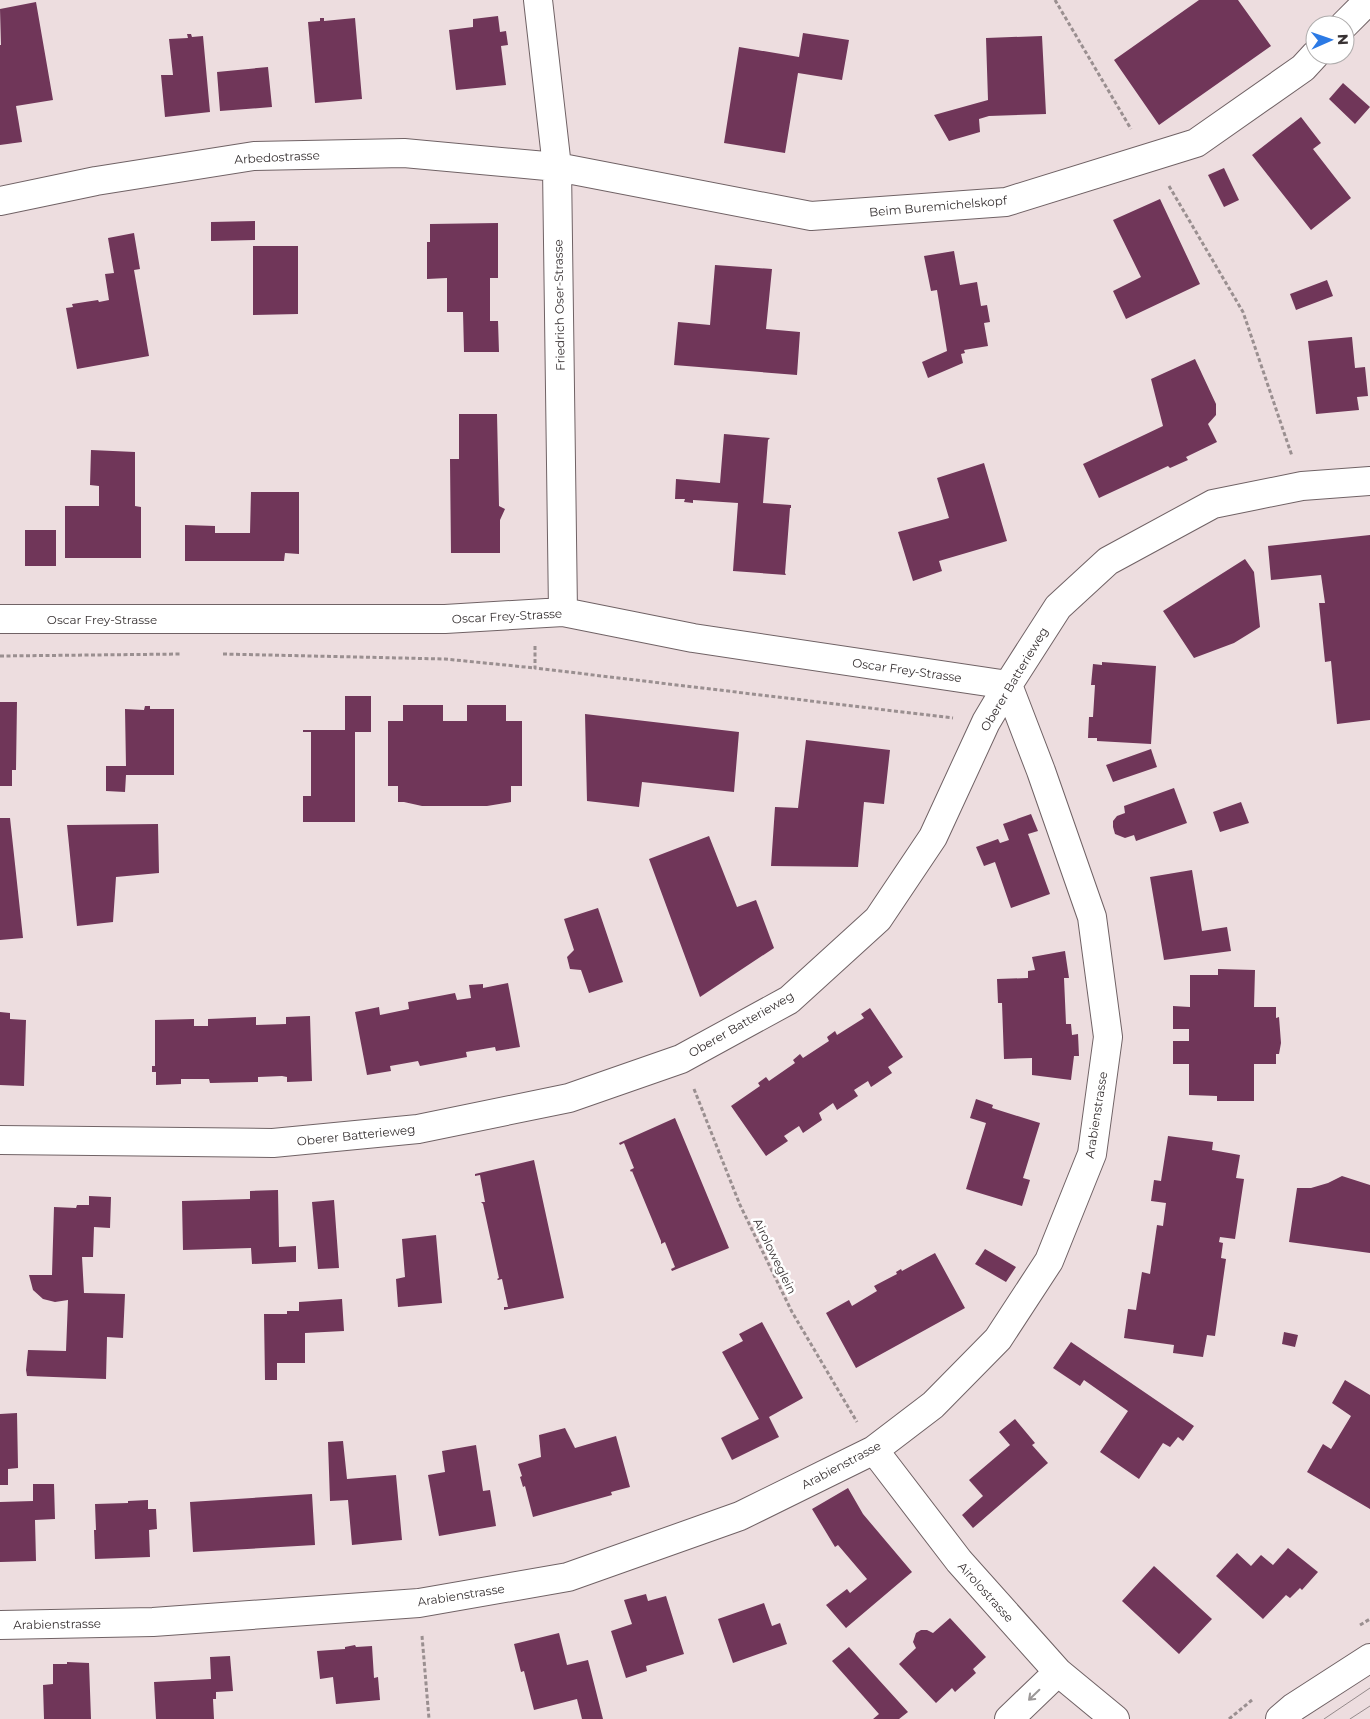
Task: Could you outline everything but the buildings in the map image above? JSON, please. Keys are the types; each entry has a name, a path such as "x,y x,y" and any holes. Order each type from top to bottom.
{"street":[{"name":"Friedrich Oser-Strasse","path":"538,0 557,167 563,612"},
{"path":"1354,15 1369,0"},
{"name":"Beim Buremichelskopf","path":"557,167 811,216 1006,202 1196,143 1306,65"},
{"name":"Arbedostrasse","path":"0,201 96,181 254,156 404,153 557,167"},
{"name":"Oberer Batterieweg","path":"0,1140 273,1143 418,1129 569,1098 682,1059 789,1000 878,919 933,837 986,722 1058,607 1108,562 1213,504 1302,486 1370,481"},
{"name":"Oscar Frey-Strasse","path":"0,619 445,619 563,612 693,638 1008,685"},
{"name":"Arabienstrasse","path":"0,1625 153,1622 418,1603 568,1577 740,1516 874,1450 933,1405 998,1339 1049,1261 1092,1154 1108,1037 1092,917 1041,771 1008,685"},
{"name":"Airolostrasse","path":"874,1450 959,1561 1058,1672 1114,1719"},
{"path":"1280,1719 1294,1707 1370,1658"},
{"path":"1009,1719 1058,1672"}],"path":[{"path":"1055,0 1128,126 1152,156 1243,312 1302,486"},
{"path":"535,668 536,632 563,612"},
{"path":"0,656 192,654"},
{"path":"221,654 445,659 986,722"},
{"name":"Airoloweglein","path":"682,1059 740,1205 787,1303 874,1450"},
{"path":"418,1603 429,1719"}],"tram line":[{"path":"1324,1719 1370,1688"},
{"path":"1350,1719 1370,1706"}]}
